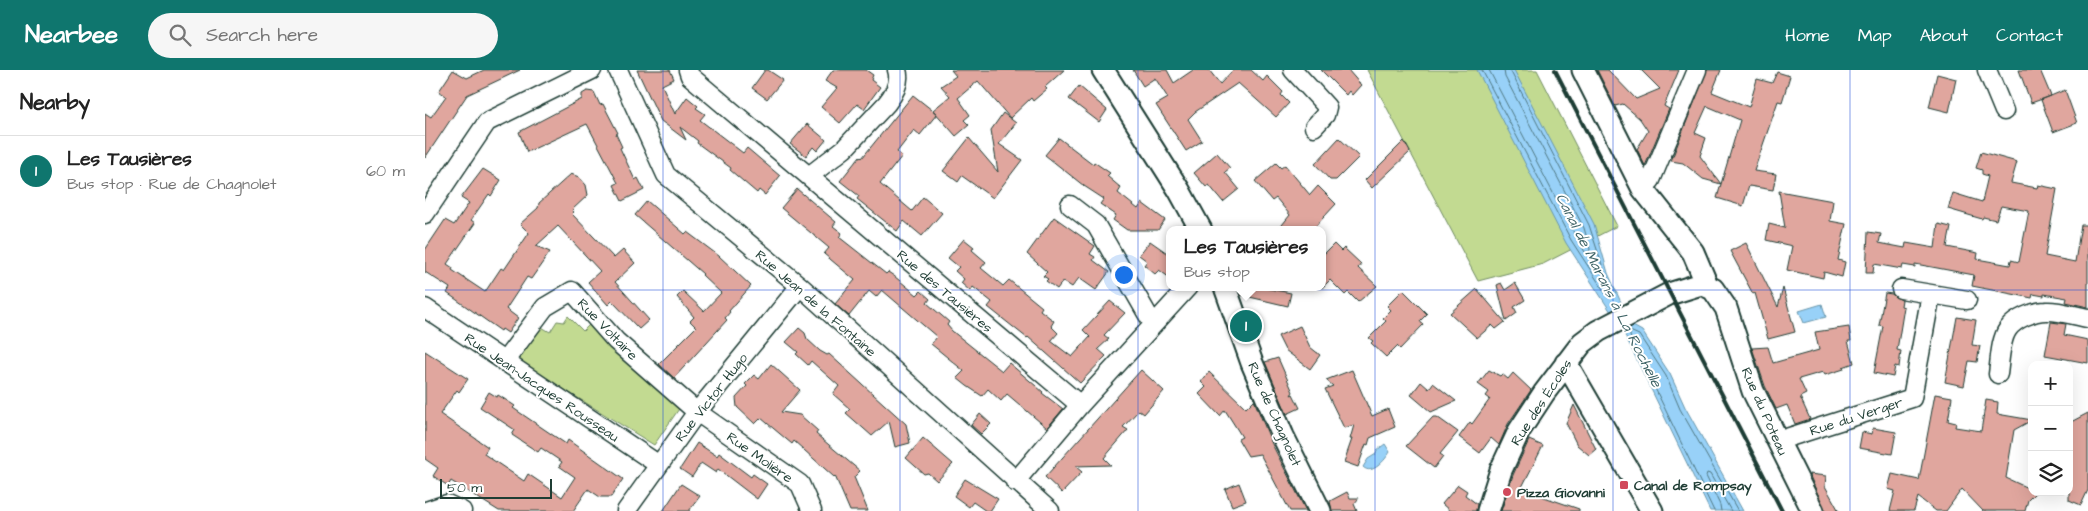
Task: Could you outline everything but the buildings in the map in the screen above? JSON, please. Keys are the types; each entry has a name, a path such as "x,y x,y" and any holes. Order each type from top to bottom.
{"street":[{"path":"425,214 487,122 592,70"},
{"name":"Rue Jean de la Fontaine","path":"618,70 666,175 799,286 1015,482 1050,511"},
{"name":"Rue des Tausières","path":"689,70 690,76 1080,406"},
{"path":"809,176 844,149 882,109 893,95 899,74 897,70"},
{"path":"1103,70 1179,190 1199,226"},
{"path":"1293,70 1327,106 1325,114 1314,127"},
{"name":"Rue du Poteau","path":"1583,70 1643,189 1693,252 1707,285 1713,289 1726,308 1733,324 1746,373 1777,441 1813,511"},
{"path":"1643,189 1651,180 1697,70"},
{"path":"1987,70 2004,110"},
{"path":"1070,205 1096,225 1153,324"},
{"name":"Rue des Écoles","path":"1488,511 1511,446 1544,393 1587,339 1598,331 1669,294 1693,285 1707,285"},
{"name":"Rue Victor Hugo","path":"626,511 697,412 799,286"},
{"path":"1901,290 1967,300"},
{"name":"Rue Voltaire","path":"504,362 545,308 572,291 616,342 697,412"},
{"path":"1015,482 1153,324 1185,291"},
{"name":"Rue de Chagnolet","path":"1226,291 1251,363 1283,436 1320,511"},
{"name":"Rue du Verger","path":"1777,441 1912,398 1931,294"},
{"name":"Rue Jean-Jacques Rousseau","path":"425,308 659,465"},
{"path":"1998,374 2003,342 2008,329 2018,320 2046,311 2088,318"},
{"path":"1566,363 1581,392 1652,511"},
{"path":"1544,393 1581,392"},
{"name":"Rue Molière","path":"697,412 800,484 812,511"},
{"path":"426,511 447,504 462,511"}],"green space":[{"path":"1367,70 1537,70 1617,226 1543,264 1478,281"},
{"path":"568,316 583,331 590,324 681,406 654,445 518,361 540,326 550,332 557,321 564,322"}],"water":[{"name":"Canal de Marans à La Rochelle","path":"1477,70 1514,70 1594,224 1608,273 1631,325 1642,331 1670,374 1685,407 1743,511 1710,511 1622,329 1566,243"},
{"path":"1822,304 1826,317 1804,323 1799,311"},
{"path":"1385,444 1390,452 1382,463 1370,470 1363,467 1368,459 1376,454 1377,450"}],"railway":[{"path":"1555,70 1782,511"}],"place":[{"name":"Les Tausières","path":"1246,326"},
{"name":"Canal de Rompsay","path":"1624,485"},
{"name":"Pizza Giovanni","path":"1507,492"}]}
